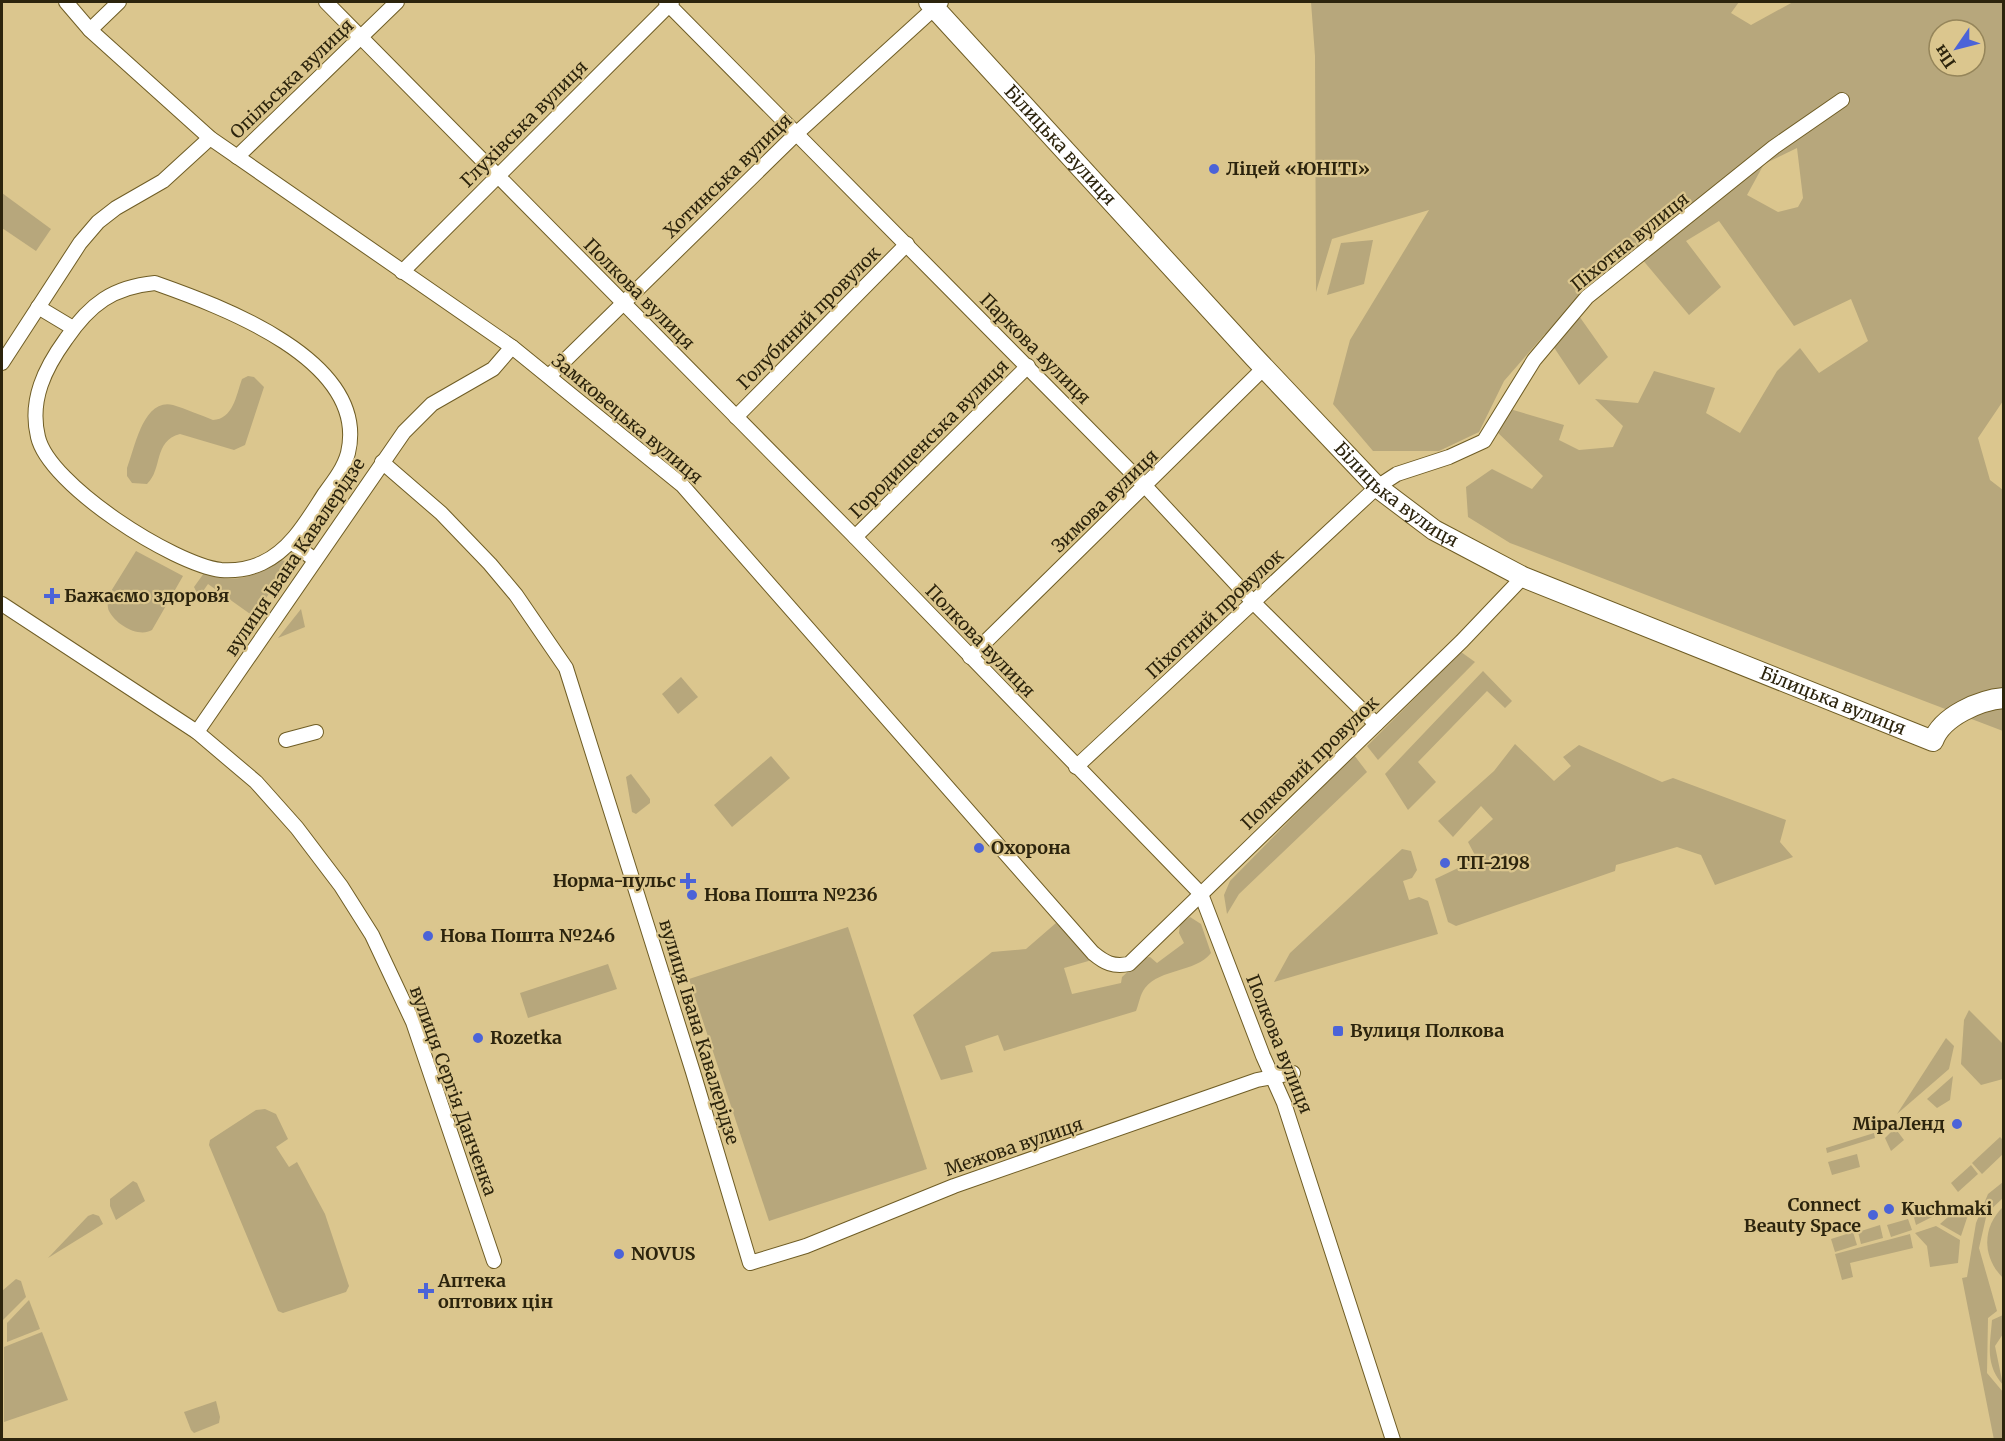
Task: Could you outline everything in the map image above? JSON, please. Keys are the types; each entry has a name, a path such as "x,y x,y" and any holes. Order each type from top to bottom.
{"main road":[{"name":"Білицька вулиця","path":"935,4 1264,368 1377,487 1434,530 1523,577 1934,741 1936,731 1982,700 2004,698"}],"street":[{"name":"Замковецька вулиця","path":"66,2 90,30 210,138 512,347 550,375 682,485 1093,953 1105,963 1118,966"},
{"path":"90,30 119,2"},
{"name":"Полкова вулиця","path":"326,2 855,537 1201,894 1284,1103 1393,1440"},
{"name":"Опільська вулиця","path":"237,158 397,2"},
{"name":"Паркова вулиця","path":"669,3 1146,487 1254,603 1376,724"},
{"name":"Глухівська вулиця","path":"402,272 669,3"},
{"name":"Хотинська вулиця","path":"550,375 797,133 935,4"},
{"name":"Піхотна вулиця","path":"1377,487 1397,474 1449,457 1484,441 1534,360 1587,297 1774,147 1842,100"},
{"path":"2,363 80,243 98,222 116,208 162,181 210,138"},
{"name":"Голубиний провулок","path":"736,417 907,244"},
{"path":"155,283 246,318 272,334 322,372 336,391 346,413 350,436 347,455 338,474 291,542 262,563 238,570 220,570 190,561 156,545 66,481 46,456 38,438 35,418 39,387 51,360 73,328 108,295 131,285 155,283"},
{"path":"38,307 73,328"},
{"path":"382,462 404,432 432,404 494,369 512,347"},
{"name":"Городищенська вулиця","path":"855,537 1028,366"},
{"name":"Зимова вулиця","path":"970,657 1146,487 1264,368"},
{"name":"вулиця Івана Кавалерідзе","path":"197,732 382,462 441,513 490,564 516,595 566,668 693,1072 750,1263"},
{"name":"Піхотний провулок","path":"1076,767 1377,487"},
{"path":"291,542 315,560"},
{"name":"Полковий провулок","path":"1118,966 1130,964 1462,641 1523,577"},
{"name":"вулиця Сергія Данченка","path":"2,604 197,732 256,782 297,828 341,886 372,935 413,1022 494,1261"},
{"path":"286,740 316,732"},
{"name":"Межова вулиця","path":"750,1263 806,1246 954,1186 1246,1084 1293,1073"}],"shaded area":[{"path":"1311,2 1739,2 1731,13 1751,25 1793,2 2003,2 2003,401 1978,438 1990,480 2003,490 2003,731 1510,543 1468,517 1466,487 1492,469 1532,489 1543,476 1495,430 1510,409 1564,425 1559,440 1579,450 1613,447 1623,426 1595,399 1638,403 1654,371 1715,388 1706,413 1740,433 1777,371 1800,348 1819,373 1868,341 1851,299 1794,326 1719,221 1686,241 1721,287 1689,315 1631,246 1572,306 1608,357 1579,385 1545,334 1504,381 1479,432 1439,451 1373,451 1333,404 1350,340 1429,210 1332,239 1316,292 1315,56","holes":["1797,148 1803,198 1798,207 1778,212 1747,195 1764,164"]},
{"path":"2,193 51,229 36,251 2,228"},
{"path":"1373,240 1364,284 1327,295 1341,243"},
{"path":"248,376 254,377 264,387 245,445 234,450 180,434 171,438 162,449 152,478 147,484 132,483 127,476 127,468 142,426 154,409 163,405 173,405 213,420 220,419 233,406 242,379"},
{"path":"136,551 183,576 152,630 147,632 128,629 112,616 108,608 108,596"},
{"path":"280,560 292,562 253,616 208,584 199,597 194,587 204,573 225,578 244,577 262,571"},
{"path":"301,609 305,627 278,638"},
{"path":"1461,652 1475,662 1378,760 1367,746"},
{"path":"1483,671 1512,701 1505,708 1487,691 1418,762 1436,782 1408,810 1385,774"},
{"path":"681,677 698,697 678,714 662,694"},
{"path":"1515,744 1554,781 1571,766 1563,757 1579,745 1662,782 1673,778 1786,820 1780,842 1793,857 1715,885 1701,855 1677,847 1616,865 1615,871 1456,926 1448,922 1435,879 1477,859 1468,842 1493,819 1481,806 1453,837 1438,821 1494,771"},
{"path":"1354,755 1367,772 1239,894 1227,914 1224,895 1230,881"},
{"path":"771,756 790,778 732,827 714,805"},
{"path":"631,774 650,799 650,803 636,814 632,812 626,777"},
{"path":"1402,849 1411,851 1417,870 1412,878 1403,881 1409,900 1419,897 1428,901 1438,934 1274,982 1290,953"},
{"path":"1190,917 1201,924 1211,953 1196,964 1152,982 1143,990 1136,1011 1004,1051 998,1035 965,1046 973,1072 941,1080 913,1015 992,952 1026,949 1056,923 1092,960 1064,968 1072,994 1121,983 1122,977 1143,958 1150,957 1157,963 1184,943 1179,933 1180,924"},
{"path":"848,927 927,1169 769,1221 689,979"},
{"path":"608,964 617,989 528,1018 520,993"},
{"path":"1969,1010 2003,1044 2003,1079 1981,1085 1961,1064 1964,1020"},
{"path":"1946,1038 1954,1046 1949,1069 1897,1114"},
{"path":"1953,1076 1950,1100 1937,1108 1927,1099"},
{"path":"265,1109 276,1114 288,1139 276,1147 289,1167 297,1162 325,1214 349,1286 346,1292 283,1313 278,1311 209,1145 210,1140 256,1110"},
{"path":"1895,1128 1904,1140 1891,1151 1885,1138"},
{"path":"1874,1133 1875,1138 1827,1153 1826,1148"},
{"path":"2000,1137 2003,1140 2003,1154 1982,1174 1972,1163"},
{"path":"1857,1154 1860,1167 1832,1175 1828,1162"},
{"path":"1971,1165 1978,1174 1958,1192 1951,1183"},
{"path":"133,1181 137,1183 145,1201 116,1220 110,1206 110,1199"},
{"path":"2003,1182 2003,1198 1987,1213 1979,1248 1997,1311 1988,1318 1987,1373 2003,1392 2003,1439 1994,1440 1962,1278 1967,1277 1976,1223 1988,1194"},
{"path":"1952,1207 1916,1225 1913,1214"},
{"path":"2003,1207 2003,1278 1991,1261 1987,1242 1991,1224"},
{"path":"1957,1209 1968,1215 1961,1236 1940,1224"},
{"path":"93,1214 99,1216 103,1224 48,1258 88,1216"},
{"path":"1908,1219 1912,1230 1891,1237 1887,1225"},
{"path":"1880,1225 1883,1238 1861,1244 1858,1232"},
{"path":"1936,1226 1960,1240 1958,1263 1930,1267 1927,1246 1915,1233"},
{"path":"1853,1232 1857,1245 1835,1252 1831,1239"},
{"path":"1910,1234 1913,1248 1850,1263 1853,1277 1842,1280 1835,1254"},
{"path":"16,1279 21,1281 26,1297 2,1321 2,1291"},
{"path":"29,1300 40,1329 7,1342 7,1323"},
{"path":"2003,1315 2003,1334 1995,1346 2003,1385 1993,1370 1990,1346 1992,1320"},
{"path":"42,1332 68,1400 4,1422 4,1347"},
{"path":"216,1401 220,1417 219,1423 194,1433 184,1412"}],"place":[{"name":"Ліцей «ЮНІТІ»","path":"1214,169"},
{"name":"Бажаємо здоровʼя","path":"52,596"},
{"name":"Охорона","path":"979,848"},
{"name":"ТП-2198","path":"1445,863"},
{"name":"Норма-пульс","path":"688,881"},
{"name":"Нова Пошта №236","path":"692,895"},
{"name":"Нова Пошта №246","path":"428,936"},
{"name":"Вулиця Полкова","path":"1338,1031"},
{"name":"Rozetka","path":"478,1038"},
{"name":"МіраЛенд","path":"1957,1124"},
{"name":"Kuchmaki","path":"1889,1209"},
{"name":"Connect Beauty Space","path":"1873,1215"},
{"name":"NOVUS","path":"619,1254"},
{"name":"Аптека оптових цін","path":"426,1291"}]}
